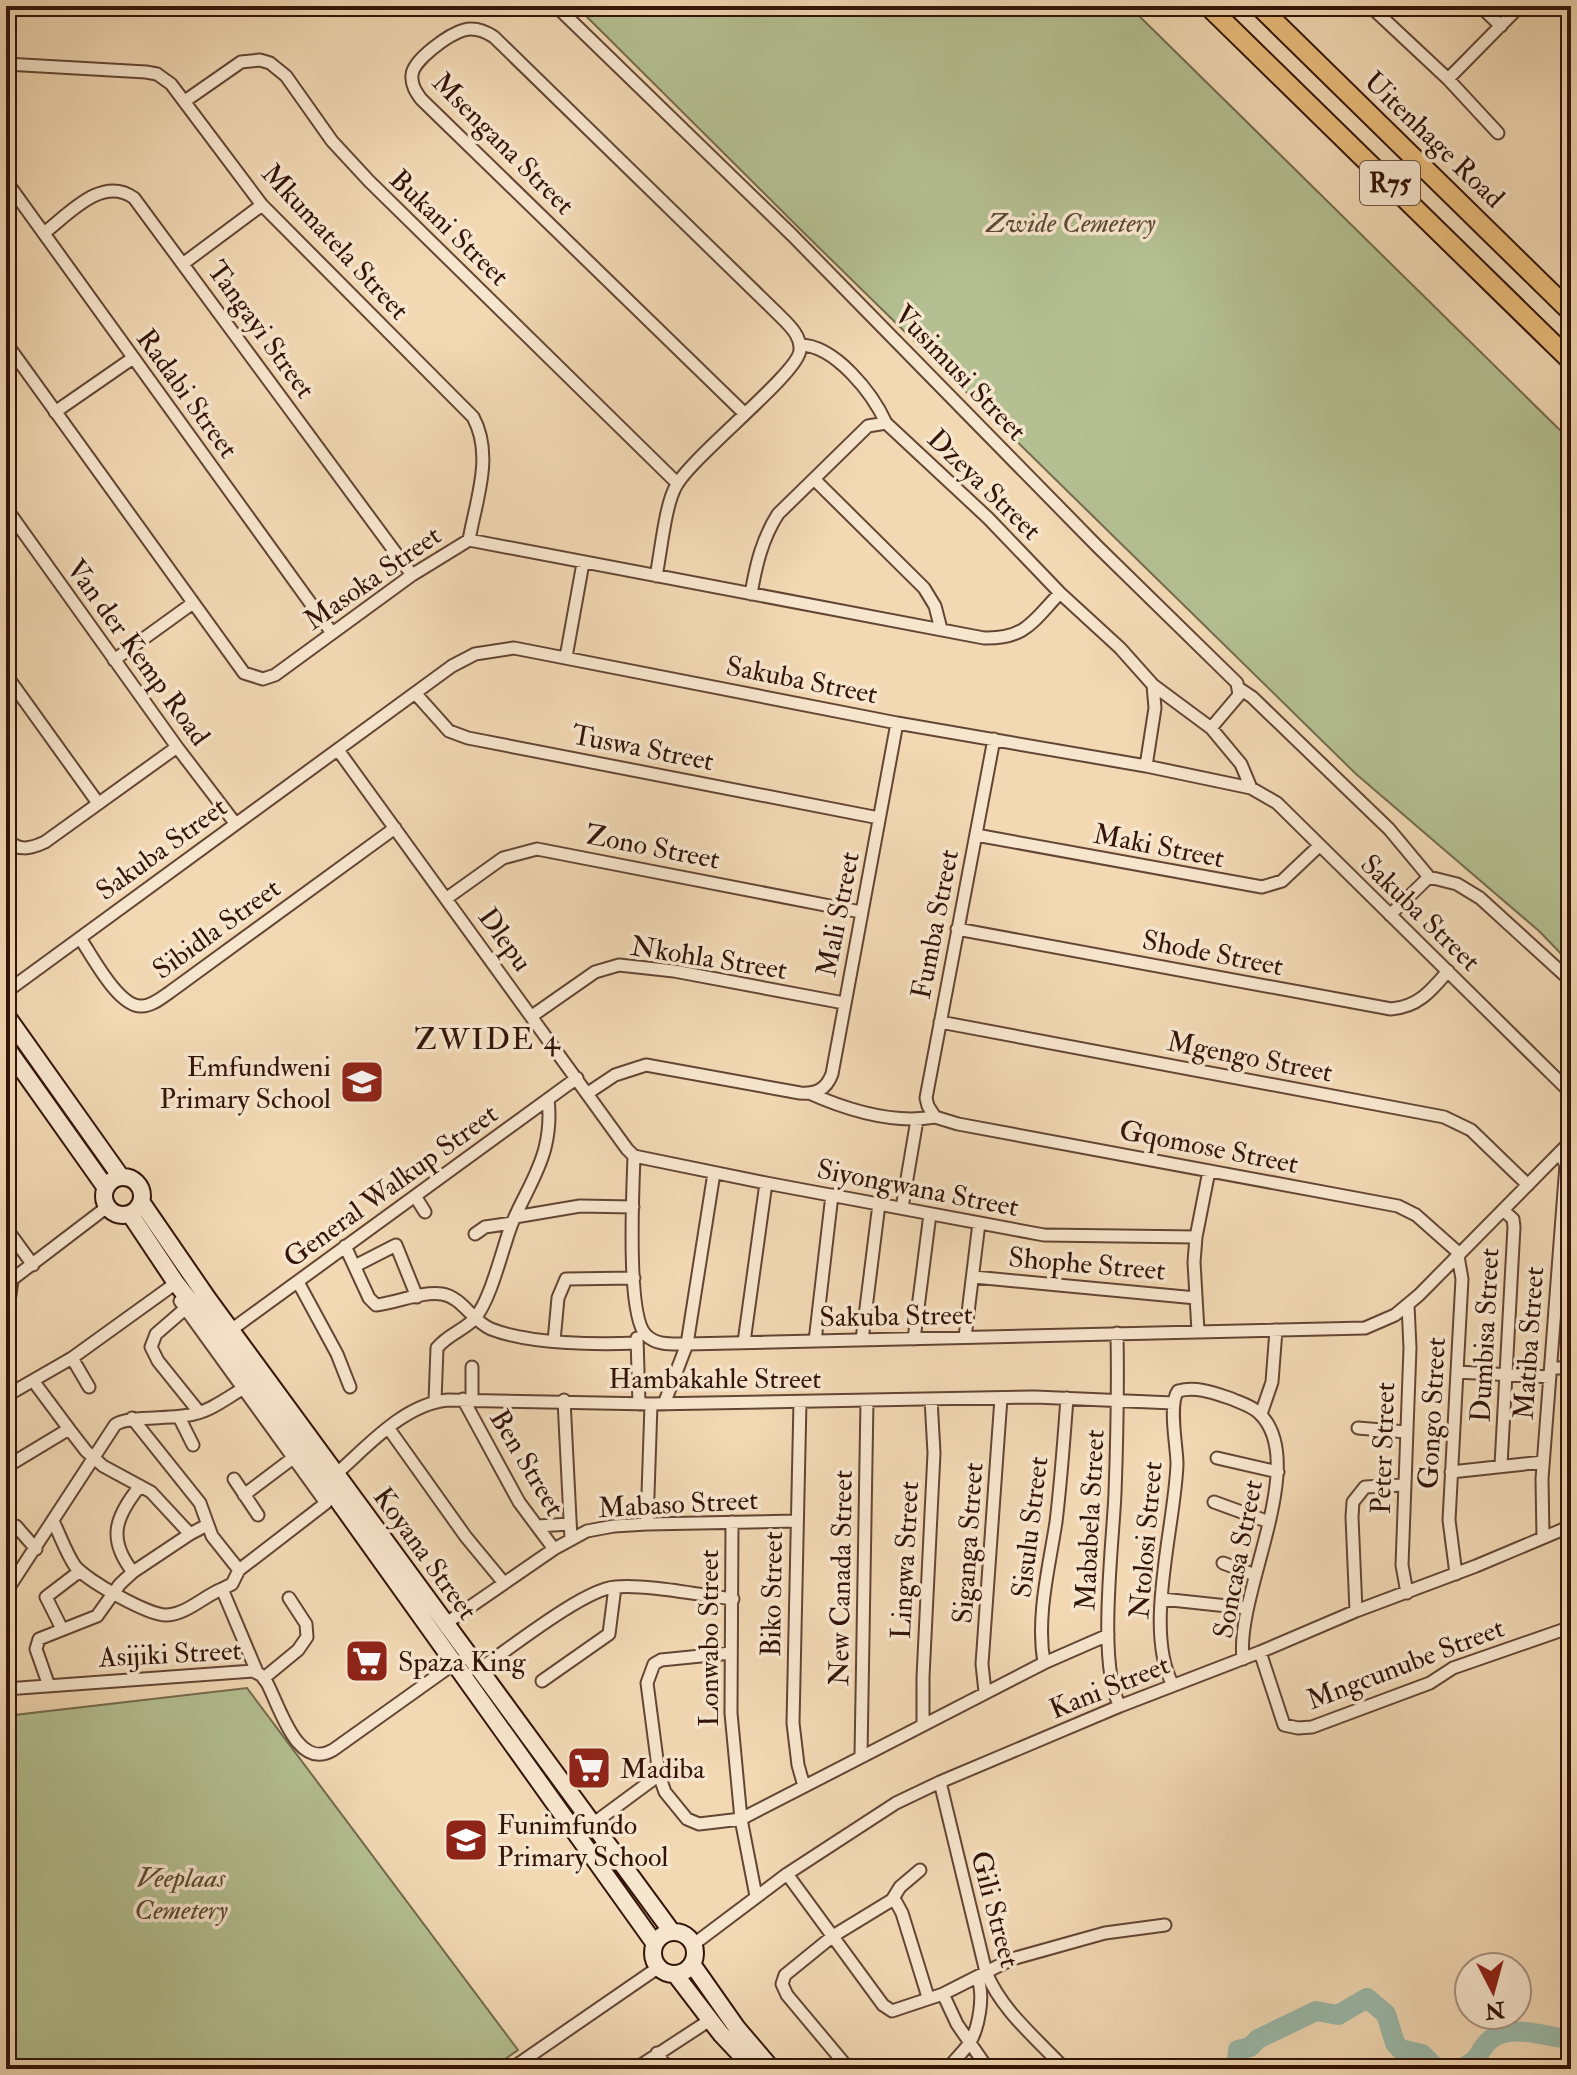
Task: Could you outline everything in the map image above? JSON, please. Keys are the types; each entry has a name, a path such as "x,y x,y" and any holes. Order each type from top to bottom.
{"main road":[{"name":"R75","path":"1208,6 1571,361"},
{"name":"Uitenhage Road","path":"1259,6 1571,312"},
{"name":"Koyana Street","path":"6,1015 121,1177 138,1184 143,1196 136,1209"},
{"path":"6,1047 106,1188"},
{"path":"121,1177 106,1188 107,1207 117,1215 136,1209"},
{"name":"Koyana Street","path":"136,1209 173,1285 259,1390 655,1944"},
{"name":"Koyana Street","path":"136,1209 231,1330 672,1932"},
{"path":"667,1970 688,1969 692,1964 694,1944 685,1934 672,1932 659,1938 655,1944 654,1958 754,2069"},
{"path":"692,1964 737,2028 772,2069"}],"street":[{"name":"Vusimusi Street","path":"556,6 782,225 1098,547 1211,656 1240,689 1389,829 1429,877"},
{"path":"1370,6 1448,79 1498,133"},
{"path":"1480,6 1501,26"},
{"path":"1448,79 1520,6"},
{"name":"Msengana Street","path":"744,413 421,99 412,84 414,65 454,34 465,30 486,32 494,37 778,314 799,341"},
{"name":"Bukani Street","path":"185,101 241,62 260,60 278,68 332,141 369,181 677,483"},
{"name":"Mkumatela Street","path":"6,64 146,72 165,78 262,205 473,417 484,448 469,540"},
{"name":"Radabi Street","path":"6,181 332,633"},
{"name":"Tangayi Street","path":"44,233 99,192 118,189 127,193 142,207 184,263 412,575"},
{"path":"184,263 262,205"},
{"path":"656,576 677,483 794,365 798,359 799,341 822,349 834,358 878,406 886,423"},
{"name":"Masoka Street","path":"6,343 244,673 257,679 275,675 412,575 469,540 984,638 1015,636 1060,593"},
{"path":"55,412 133,358"},
{"name":"Dzeya Street","path":"751,594 767,531 778,514 868,426 886,423 988,518 1060,593 1120,648 1153,685 1211,728"},
{"path":"815,480 924,588 935,606 941,629"},
{"name":"Van der Kemp Road","path":"6,508 235,823"},
{"path":"566,657 583,563"},
{"path":"114,660 193,603"},
{"name":"Sakuba Street","path":"6,992 452,666 486,651 514,648 1251,788 1277,803 1571,1093"},
{"path":"6,675 98,803"},
{"path":"1146,766 1155,708 1153,685"},
{"path":"1240,689 1239,695 1211,728 1241,764 1251,788"},
{"name":"Tuswa Street","path":"415,693 449,731 468,738 879,818"},
{"name":"Mali Street","path":"805,1093 822,1089 829,1081 897,723"},
{"name":"Fumba Street","path":"935,1117 926,1098 994,739"},
{"path":"6,838 17,847 35,847 177,747"},
{"name":"Dlepu","path":"338,750 634,1156"},
{"name":"Sibidla Street","path":"80,938 121,998 133,1006 146,1006 170,992 395,828"},
{"name":"Maki Street","path":"976,835 1262,887 1282,881 1319,846"},
{"name":"Zono Street","path":"447,898 503,858 537,849 861,912"},
{"path":"1390,915 1429,877 1457,884 1480,898 1571,981"},
{"name":"Shode Street","path":"957,929 1391,1009 1404,1008 1424,998 1448,971"},
{"name":"Nkohla Street","path":"532,1016 595,972 619,965 661,969 844,1003"},
{"name":"Mgengo Street","path":"940,1022 1444,1117 1471,1130 1528,1185"},
{"path":"588,1093 615,1075 646,1065 805,1093 840,1107 917,1120 935,1117"},
{"name":"General Walkup Street","path":"231,1330 577,1078"},
{"path":"435,1401 437,1348 475,1319 491,1284 513,1220 525,1200 544,1152 549,1119 548,1099"},
{"name":"Gqomose Street","path":"935,1117 958,1124 1398,1206 1416,1215 1459,1255"},
{"path":"902,1208 917,1120"},
{"name":"Sakuba Street","path":"681,1344 1365,1328 1382,1323 1408,1305 1571,1141"},
{"name":"Matiba Street","path":"1543,1537 1543,1462 1566,1232 1566,1165 1560,1154"},
{"path":"634,1156 634,1278 637,1343 645,1404 647,1524"},
{"name":"Siyongwana Street","path":"634,1156 1044,1235 1196,1237"},
{"path":"1198,1331 1196,1237 1209,1171"},
{"path":"664,1404 681,1344 714,1173"},
{"path":"744,1342 766,1183"},
{"path":"815,1341 832,1195"},
{"path":"415,1196 425,1212"},
{"path":"862,1340 879,1204"},
{"path":"475,1234 485,1227 580,1206 633,1207"},
{"path":"6,1300 10,1295 9,1282 107,1207"},
{"name":"Dumbisa Street","path":"1501,1465 1514,1227 1513,1219 1504,1211"},
{"path":"914,1339 930,1214"},
{"path":"965,1337 979,1223"},
{"path":"6,1228 33,1265"},
{"path":"355,1266 401,1243 417,1297"},
{"path":"345,1246 373,1304 433,1294 450,1296 475,1319 495,1330 554,1341 637,1343"},
{"name":"Gongo Street","path":"1456,1574 1449,1520 1462,1279 1459,1255"},
{"name":"Shophe Street","path":"974,1277 1196,1298"},
{"path":"554,1341 558,1298 566,1279 634,1278"},
{"path":"298,1282 337,1354 350,1387"},
{"path":"6,1397 72,1358 173,1285 186,1308 326,1505 239,1570 232,1584 182,1611 164,1615 150,1612 80,1571 53,1521"},
{"name":"Peter Street","path":"1407,1593 1402,1565 1410,1348 1408,1305"},
{"path":"186,1308 156,1334 151,1347 158,1361 199,1412"},
{"path":"636,1317 650,1338 662,1343 681,1344"},
{"path":"1173,1399 1184,1389 1203,1390 1252,1407 1261,1414 1272,1382 1276,1330"},
{"name":"Mababela Street","path":"1117,1333 1118,1400 1108,1635 1111,1684 1120,1706"},
{"path":"72,1358 89,1387"},
{"path":"468,1399 472,1367"},
{"path":"1457,1372 1505,1376 1571,1368"},
{"path":"34,1382 92,1456 160,1501 190,1534"},
{"path":"6,1592 86,1472 92,1456 122,1419 150,1420 199,1412 244,1388"},
{"name":"Hambakahle Street","path":"336,1474 415,1409 435,1401 564,1400 664,1404 1001,1398 1173,1399"},
{"name":"Siganga Street","path":"985,1692 982,1664 1001,1398"},
{"name":"Sisulu Street","path":"1044,1663 1042,1616 1056,1519 1067,1398"},
{"name":"Ben Street","path":"468,1399 512,1490 554,1549"},
{"name":"Lingwa Street","path":"923,1725 934,1453 931,1399"},
{"name":"Ntolosi Street","path":"1173,1399 1176,1475 1162,1599 1162,1657 1173,1685"},
{"path":"564,1400 571,1539"},
{"name":"New Canada Street","path":"861,1755 867,1401"},
{"name":"Biko Street","path":"800,1402 793,1723 804,1786"},
{"name":"Soncasa Street","path":"1243,1659 1242,1634 1246,1608 1269,1522 1278,1472 1271,1435 1261,1414"},
{"path":"179,1417 193,1445"},
{"path":"132,1418 200,1503 207,1525 239,1570"},
{"path":"1358,1428 1406,1432"},
{"path":"6,1467 69,1429"},
{"path":"389,1429 466,1537 504,1583"},
{"path":"244,1495 293,1458"},
{"path":"1217,1458 1278,1472"},
{"path":"1451,1472 1543,1462"},
{"path":"234,1479 258,1515"},
{"path":"1356,1611 1353,1502 1365,1487 1403,1485"},
{"path":"133,1572 119,1552 117,1527 121,1511 140,1486"},
{"path":"1214,1502 1269,1522"},
{"name":"Mabaso Street","path":"445,1624 554,1549 599,1528 796,1521"},
{"name":"Lonwabo Street","path":"732,1522 731,1713 741,1819 756,1896"},
{"path":"538,1526 570,1524"},
{"path":"49,1686 36,1644 44,1635 97,1616 133,1572 207,1525"},
{"path":"6,1529 16,1526 36,1549"},
{"name":"Kani Street","path":"694,1944 787,1874 896,1803 940,1782 1120,1706 1571,1526"},
{"path":"1223,1563 1255,1575"},
{"path":"62,1629 46,1597 80,1571"},
{"path":"478,1670 594,1592 615,1587 733,1599"},
{"path":"542,1681 609,1634 615,1587"},
{"path":"222,1589 260,1675 298,1650 307,1637 306,1624 289,1598"},
{"path":"1162,1599 1246,1608"},
{"name":"Mngcunube Street","path":"1260,1652 1284,1725 1312,1727 1430,1683 1453,1668 1571,1627"},
{"path":"731,1653 673,1657 654,1664 647,1683 659,1775 665,1792 687,1819 699,1824 741,1819 985,1692 1108,1635"},
{"name":"Asijiki Street","path":"6,1689 248,1670 260,1675 297,1742 307,1751 321,1755 333,1750 455,1663"},
{"path":"594,1823 659,1775"},
{"name":"Gili Street","path":"940,1782 982,1975 1065,2069"},
{"path":"849,2069 795,2006 782,1984 785,1975 833,1936 884,1902 892,1900 900,1887 920,1870"},
{"path":"787,1874 887,2009 897,2010 943,1994 1012,1959 1105,1933 1165,1925"},
{"path":"892,1900 902,1913 928,1997"},
{"path":"511,2069 667,1970"},
{"path":"947,2069 970,2043 975,2032 982,1975"},
{"path":"943,1994 988,2069"},
{"path":"635,2069 710,2020"},
{"path":"657,2053 668,2069"}],"green space":[{"name":"Zwide Cemetery","path":"576,6 1129,6 1571,441 1571,964 1539,931 1356,774"},
{"name":"Veeplaas Cemetery","path":"247,1688 518,2050 491,2069 6,2069 6,1716"}],"waterway":[{"path":"1236,2069 1238,2050 1250,2047 1258,2039 1316,2011 1338,2015 1367,1998 1386,2014 1395,2043 1400,2049 1422,2054 1436,2068 1445,2069"},
{"path":"1457,2069 1472,2063 1488,2041 1503,2033 1522,2032 1571,2039"}],"place":[{"name":"Emfundweni Primary School","path":"362,1082"},
{"name":"Spaza King","path":"367,1661"},
{"name":"Madiba","path":"589,1768"},
{"name":"Funimfundo Primary School","path":"466,1840"}],"district":[{"name":"ZWIDE 4","path":"488,1039"}]}
